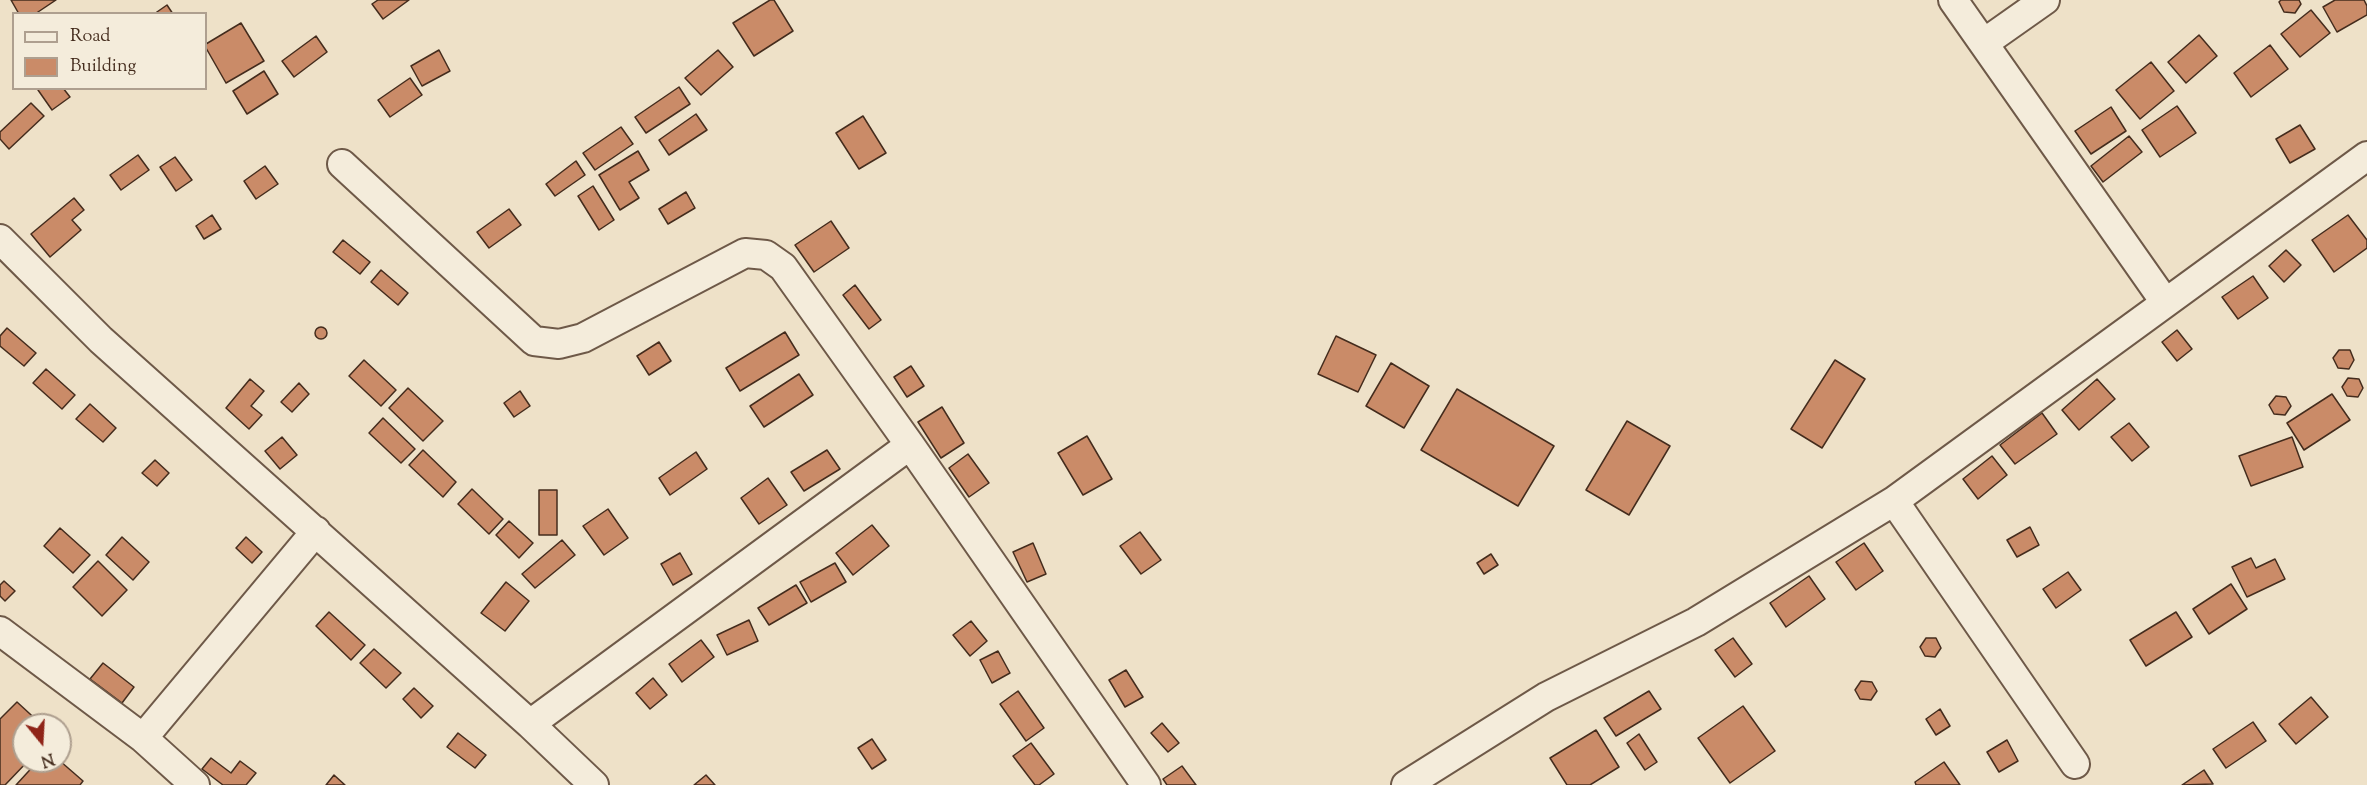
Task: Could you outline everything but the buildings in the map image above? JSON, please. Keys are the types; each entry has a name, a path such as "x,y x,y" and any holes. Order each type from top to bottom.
{"street":[{"path":"1953,0 2165,302"},
{"path":"1984,43 2045,0"},
{"path":"1406,785 1546,697 1695,622 1894,501 2367,156"},
{"path":"342,164 534,340 559,344 583,338 746,253 766,255 783,267 910,445 1146,785"},
{"path":"0,239 101,340 530,724 594,785"},
{"path":"530,724 910,445"},
{"path":"1894,501 2075,765"},
{"path":"143,738 316,531"},
{"path":"0,631 143,738 195,785"}]}
